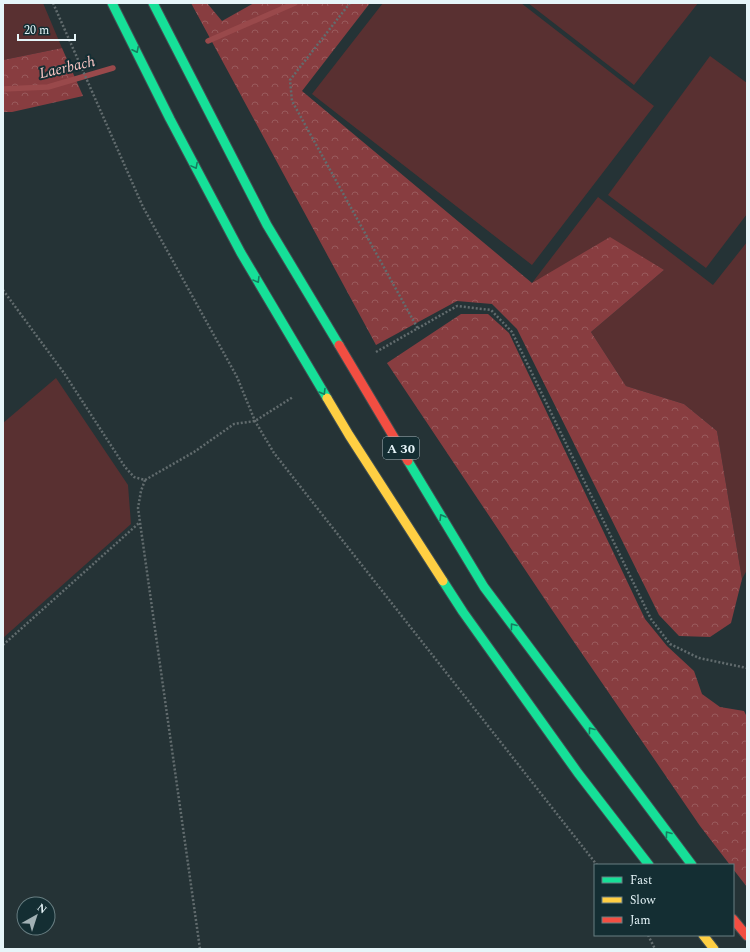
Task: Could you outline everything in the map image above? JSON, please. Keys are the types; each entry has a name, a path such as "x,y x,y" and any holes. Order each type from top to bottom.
{"highway":[{"name":"A 30","path":"112,3 170,119 241,253 348,435 463,612 578,773 648,864"},
{"name":"A 30","path":"153,3 267,225 484,588 691,864"},
{"path":"734,920 747,936"},
{"path":"704,936 714,949"}],"path":[{"path":"53,3 143,207 237,377 255,421 274,453 596,864"},
{"path":"350,3 290,80 292,101 418,329"},
{"path":"3,290 64,373 125,467 134,477 145,480"},
{"path":"376,352 457,306 491,310 512,332 651,619 670,644 699,658 747,668"},
{"path":"200,949 138,508 141,491 145,480 194,452 234,424 255,421 293,397"},
{"path":"3,645 140,523"},
{"path":"648,936 655,949"}],"shaded area":[{"path":"3,3 43,3 62,48 3,60"},
{"path":"383,3 521,3 654,106 532,265 312,94"},
{"path":"528,3 698,3 634,85"},
{"path":"710,56 747,83 747,214 706,268 608,195"},
{"path":"598,197 713,285 747,242 747,570 742,579 717,431 684,404 626,386 591,332 664,270 532,283"},
{"path":"56,378 128,485 131,524 3,638 3,423"}],"green space":[{"path":"191,3 207,3 222,21 254,3 370,3 302,91 532,283 610,237 664,270 591,332 626,386 684,404 717,431 742,579 731,623 710,637 679,636 659,615 517,329 492,304 457,301 376,345"},
{"path":"62,48 83,96 12,112 3,112 3,60"},
{"path":"461,314 488,314 509,333 645,619 667,646 694,671 702,694 720,707 744,711 747,717 747,887 734,870 734,864 729,864 700,826 550,607 387,363"}],"waterway":[{"name":"Laerbach","path":"208,41 295,3"},
{"name":"Laerbach","path":"3,89 48,87 113,68"}],"traffic: fast":[{"path":"112,3 170,119 241,253 327,398"},
{"path":"153,3 267,225 339,345"},
{"path":"408,461 484,587 691,864"},
{"path":"443,581 463,612 578,773 648,864"}],"traffic: slow":[{"path":"327,398 349,435 443,581"},
{"path":"704,936 714,949"}],"traffic: jam":[{"path":"339,345 408,461"},
{"path":"734,920 747,936"}]}
